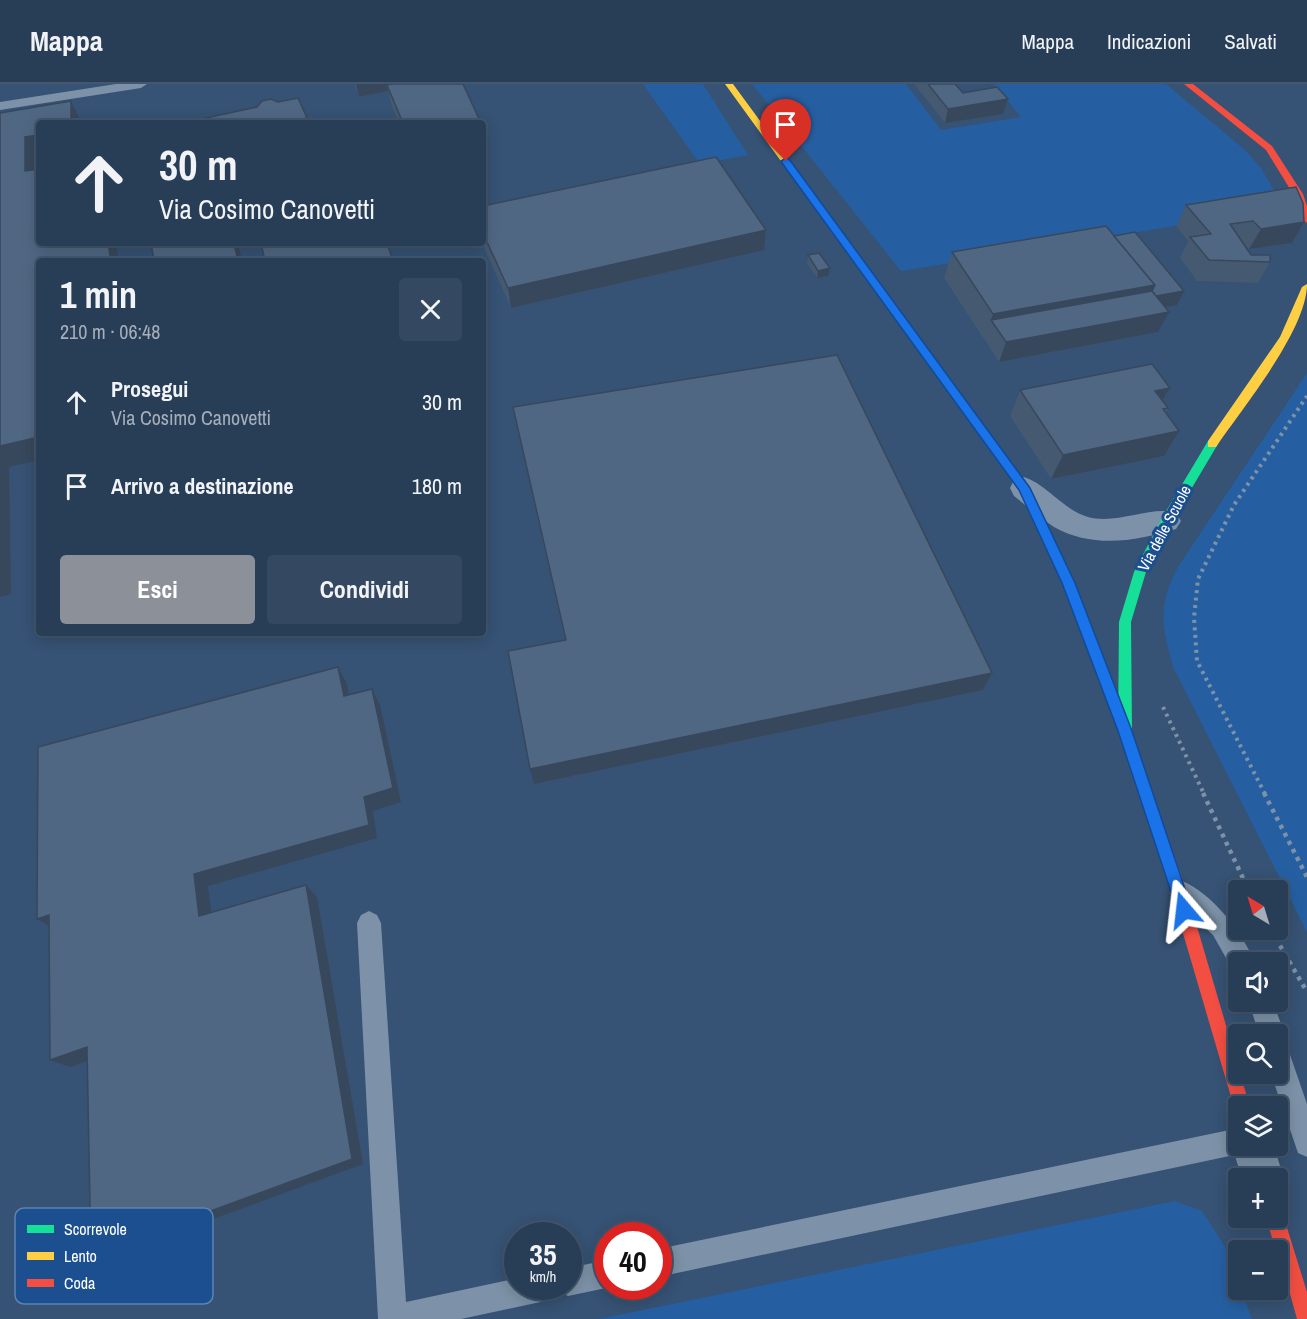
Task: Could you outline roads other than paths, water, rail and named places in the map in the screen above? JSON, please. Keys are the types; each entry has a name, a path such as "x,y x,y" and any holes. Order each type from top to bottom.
{"street":[{"path":"729,84 1024,488 1068,583 1125,731"},
{"path":"1188,84 1269,148 1298,194 1307,220"},
{"name":"Via delle Scuole","path":"1239,1096 1178,889 1125,731 1125,622 1140,572 1166,521 1205,454 1285,338 1307,287"},
{"path":"1024,488 1066,520 1102,531 1135,530 1166,521"},
{"path":"1278,1228 1306,1319"}],"lane":[{"path":"0,106 141,84"},
{"path":"1178,889 1221,927 1237,952"},
{"path":"369,923 393,1319 504,1296"},
{"path":"1287,1084 1307,1144"},
{"path":"672,1260 1228,1143"}]}
